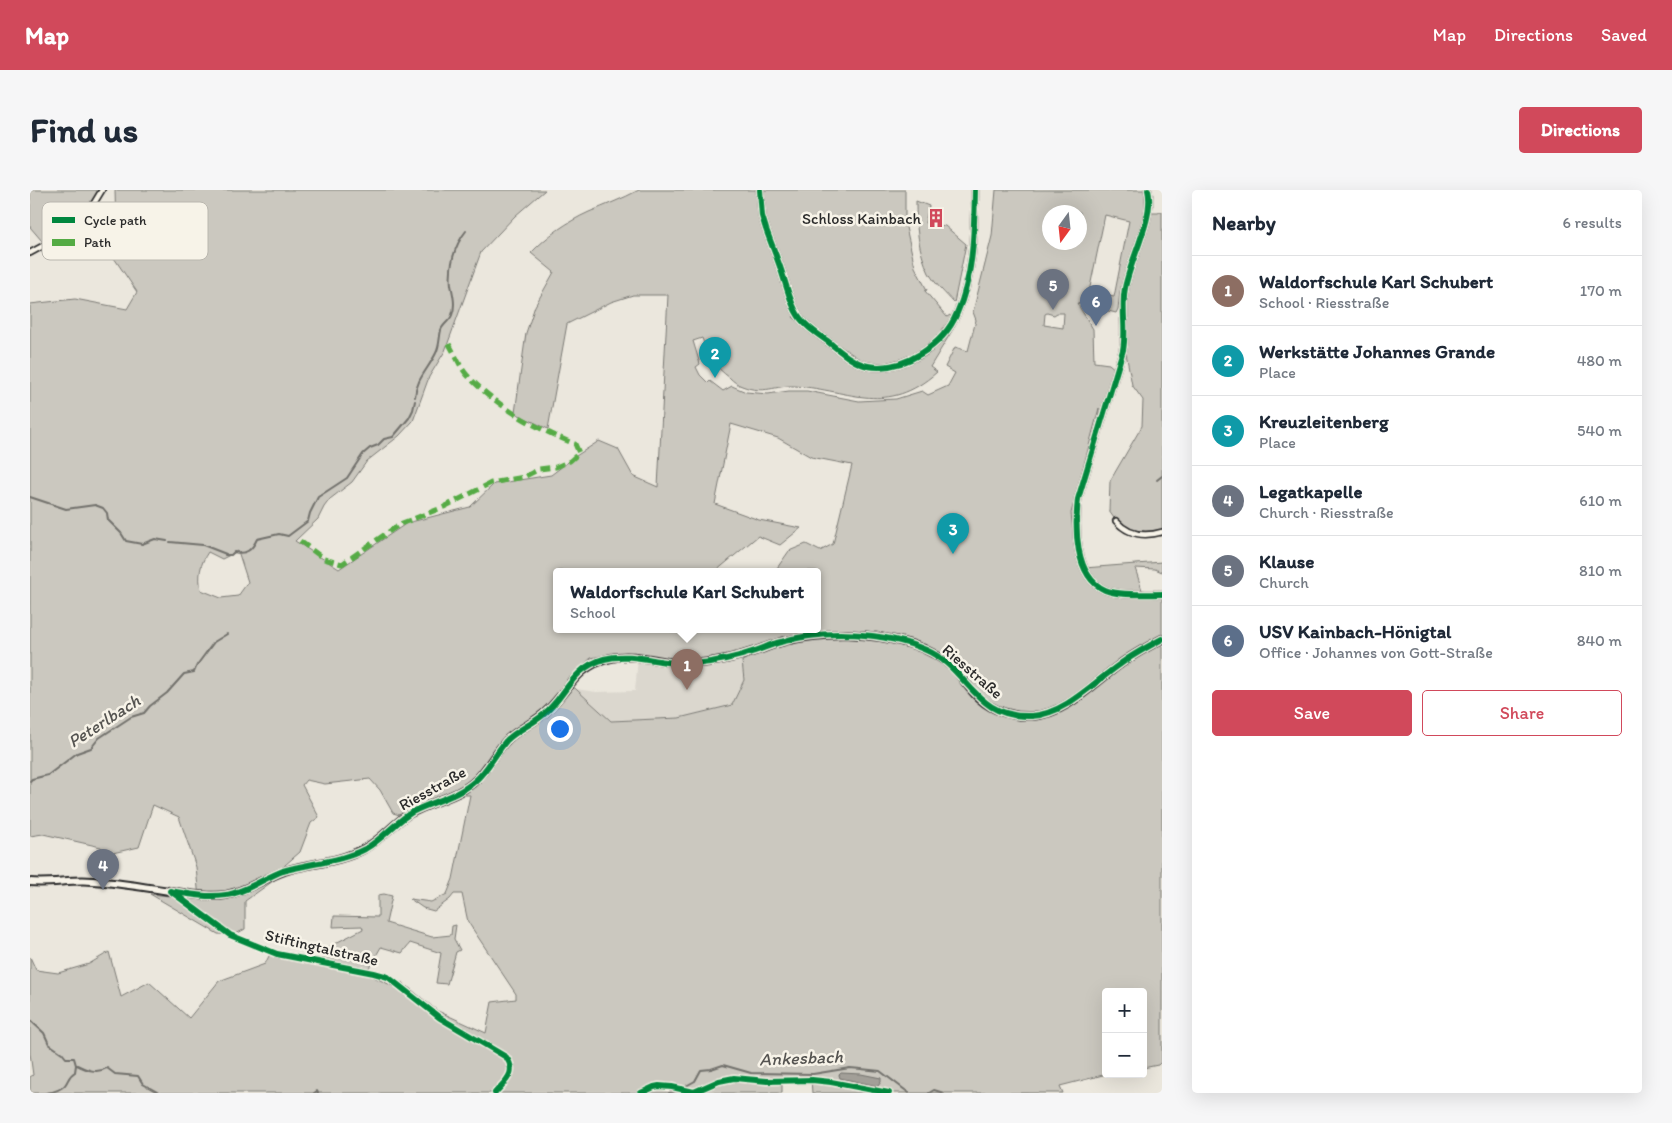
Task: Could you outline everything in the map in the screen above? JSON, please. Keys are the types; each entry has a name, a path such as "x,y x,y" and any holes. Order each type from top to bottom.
{"main road":[{"name":"Riesstraße","path":"30,882 44,883 85,880 204,895 229,895 280,872 341,858 365,848 411,813 447,798 476,781 514,734 542,716 552,707 577,675 590,665 607,658 627,656 678,664 706,663 734,658 783,641 807,637 855,635 878,637 928,650 953,668 979,698 994,708 1017,716 1035,716 1064,706 1121,663 1162,639"}],"street":[{"path":"94,202 102,190"},
{"path":"760,190 762,216 797,314 809,327 851,358 867,366 897,364 924,352 940,338 957,314 970,262 976,190"},
{"path":"1148,190 1149,208 1124,289 1125,328 1123,350 1078,499 1076,522 1081,560 1090,579 1097,585 1106,591 1162,594"},
{"path":"30,254 42,247"},
{"path":"1116,522 1122,529 1128,532 1148,535 1162,532"},
{"name":"Stiftingtalstraße","path":"170,891 230,935 261,948 277,954 388,977 440,1018 506,1057 510,1063 511,1071 506,1082 495,1093"},
{"path":"641,1093 659,1086 698,1091 719,1081 734,1078 767,1081 812,1080 888,1093"}],"shaded area":[{"path":"30,190 99,190 92,202 42,202 42,241 30,227"},
{"path":"115,190 545,190 515,216 481,252 445,351 429,377 413,421 399,436 367,461 352,482 330,499 318,519 295,541 339,569 407,523 470,507 494,484 551,475 599,441 618,449 633,476 658,487 668,295 633,295 611,302 567,324 548,429 515,413 526,333 535,306 554,272 531,253 558,230 589,212 639,190 756,190 761,193 762,190 905,190 905,223 915,267 927,290 925,291 947,317 950,315 951,318 939,334 921,350 903,358 885,363 864,362 825,336 797,311 793,317 816,338 850,362 876,371 896,368 922,358 938,347 955,326 930,367 937,372 919,386 901,394 885,397 868,397 795,386 764,390 750,389 737,384 719,369 709,356 702,338 693,341 700,364 696,367 700,375 708,383 710,381 723,391 732,386 746,392 768,394 807,391 859,401 896,399 922,391 928,395 948,386 955,373 945,367 955,347 968,351 976,320 973,312 992,236 996,190 1144,190 1146,210 1120,291 1116,313 1077,303 1093,329 1094,362 1109,364 1116,370 1098,430 1099,408 1071,513 1074,544 1082,572 1084,568 1162,562 1162,572 1155,569 1135,568 1142,590 1162,593 1162,1061 1158,1065 1147,1067 1147,988 1102,988 1102,1075 1060,1086 1063,1093 812,1093 811,1079 782,1078 782,1093 30,1093 30,1077 33,1075 30,1053 30,957 36,970 58,973 89,964 109,952 121,997 149,982 189,1018 219,981 265,964 270,954 369,975 395,987 402,982 438,1011 486,1033 492,1002 516,999 516,994 468,922 462,894 454,894 434,911 423,908 410,899 431,902 447,894 453,879 470,795 428,808 409,818 393,813 380,790 370,779 325,784 306,780 302,785 319,817 311,823 300,852 285,865 280,876 245,901 245,929 234,935 218,934 150,894 199,899 196,867 179,817 153,805 139,847 108,854 101,847 43,834 30,836 30,304 75,299 127,309 137,292 115,260 208,260 208,202 115,202","holes":["1105,215 1129,221 1114,297 1089,292","1064,313 1063,328 1044,325 1045,314 1054,315","731,424 778,438 811,457 852,465 833,544 820,551 806,544 789,551 777,568 821,568 821,633 553,633 553,568 720,568 758,536 780,545 801,528 759,520 715,504","238,551 248,582 238,596 221,598 201,590 200,570 208,552 222,559","776,644 742,661 744,680 732,705 679,718 611,721 566,680 591,658 614,653 638,658 706,663"]},
{"path":"916,201 929,206 925,223 945,226 966,244 954,303 934,281 925,265 918,238"},
{"path":"1162,211 1162,532 1141,535 1116,521 1109,511 1110,481 1142,426 1143,400 1132,385 1126,353 1128,337 1125,303 1127,288 1147,230 1150,213"},
{"path":"638,658 734,658 742,661 744,680 732,705 679,718 611,721 576,689 596,692 635,691"},
{"path":"378,895 392,896 386,923 432,937 451,935 452,926 456,925 454,939 460,950 456,952 447,984 436,983 441,953 410,943 402,953 381,947 369,968 323,959 321,957 332,950 328,947 363,929 362,926 333,927 334,916 378,917"},
{"path":"841,1073 881,1078 881,1082 878,1086 840,1078 839,1075"}],"waterway":[{"name":"Peterlbach","path":"415,397 420,379 437,350 441,330 451,317 454,308 451,285 452,264 455,250 466,231"},
{"name":"Peterlbach","path":"225,555 248,551 257,539 279,534 288,536 308,521 318,497 347,478 363,454 370,448 378,445 384,439 393,437 409,418 415,401"},
{"path":"1157,480 1162,476"},
{"path":"30,497 66,509 95,505 103,508 107,513 108,520 126,541 142,544 155,539 167,541"},
{"path":"170,542 203,545 226,554"},
{"name":"Peterlbach","path":"30,781 48,775 77,753 91,748 99,738 131,717 144,713 167,693 184,674 194,672 214,642 227,634"},
{"path":"30,1020 44,1033 49,1044 66,1058 74,1058 76,1065 75,1072 63,1087 46,1093"},
{"name":"Ankesbach","path":"77,1065 92,1071 100,1071 107,1068 115,1074 138,1076 143,1084 159,1093"},
{"name":"Ankesbach","path":"669,1093 683,1092 686,1086 695,1081 701,1070 723,1065 751,1073 813,1074 850,1068 880,1071 909,1093"},
{"name":"Ankesbach","path":"929,1093 934,1090 944,1093"},
{"name":"Ankesbach","path":"314,1093 317,1091 318,1093"}],"marked path":[{"path":"300,541 324,559 342,564 400,524 444,507 491,483 524,477 539,469 556,467 570,461 579,453 575,444 545,431 490,397 467,375 449,344"}],"cycle path":[{"path":"760,190 762,216 793,306 798,315 810,329 851,359 868,366 881,367 895,365 921,354 943,336 951,325 963,298 970,268 975,190"},
{"path":"1148,190 1149,201 1145,225 1125,288 1123,350 1078,499 1077,536 1082,562 1087,574 1105,590 1118,593 1162,594"},
{"path":"170,891 205,896 226,895 241,891 283,871 335,860 365,849 414,811 453,795 475,781 484,772 506,741 551,708 576,676 584,669 604,659 626,657 694,664 732,658 778,643 816,635 854,634 873,636 892,639 926,650 941,658 973,691 997,710 1012,715 1032,716 1056,710 1067,704 1124,661 1162,639"},
{"path":"172,892 230,935 277,954 388,977 440,1018 506,1057 511,1068 509,1076 495,1093"},
{"path":"641,1093 659,1086 694,1092 719,1081 734,1078 767,1081 812,1080 889,1093"}],"place":[{"name":"Schloss Kainbach","path":"936,218"},
{"name":"Klause","path":"1053,310"},
{"name":"USV Kainbach-Hönigtal","path":"1096,326"},
{"name":"Werkstätte Johannes Grande","path":"715,378"},
{"name":"Kreuzleitenberg","path":"953,554"},
{"name":"Waldorfschule Karl Schubert","path":"687,690"},
{"name":"Legatkapelle","path":"103,890"}]}
